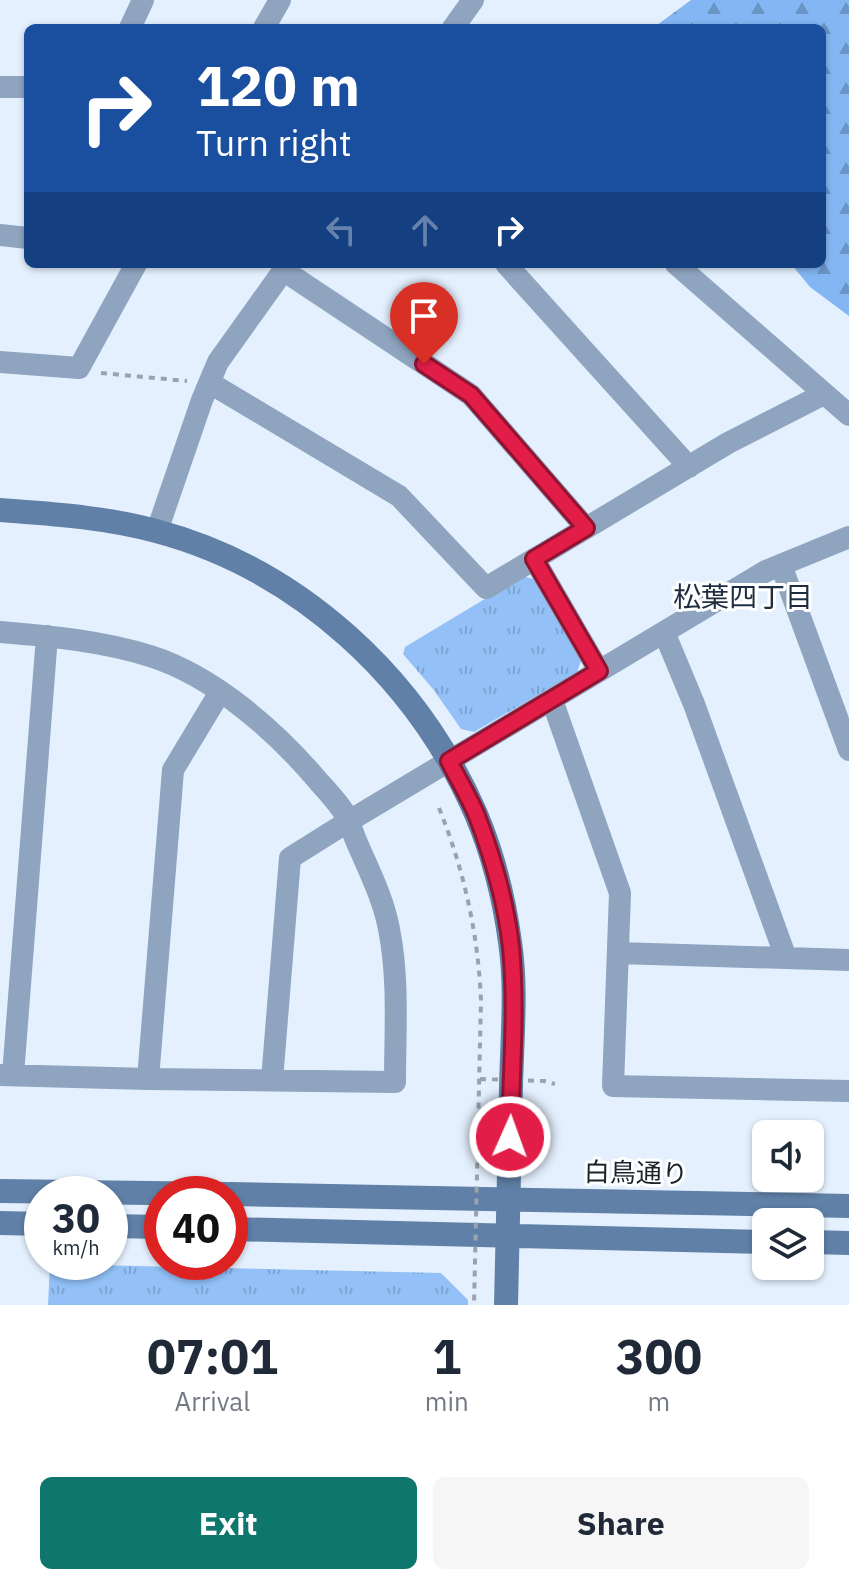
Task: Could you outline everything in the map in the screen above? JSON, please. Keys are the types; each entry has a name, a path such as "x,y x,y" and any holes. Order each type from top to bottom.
{"main road":[{"path":"0,510 108,520 157,531 235,559 267,576 330,620 374,661 423,721 449,761 476,814 492,859 511,945 513,1018 506,1305"},
{"name":"白鳥通り","path":"0,1191 144,1193"},
{"name":"白鳥通り","path":"248,1194 849,1206"},
{"path":"0,1223 24,1224"},
{"path":"248,1229 752,1242"},
{"path":"824,1242 849,1243"}],"street":[{"path":"132,24 143,0"},
{"path":"266,24 280,0"},
{"path":"456,24 473,0"},
{"path":"0,87 24,87"},
{"path":"0,235 24,238"},
{"path":"0,362 79,368 134,268"},
{"path":"157,531 218,362 285,268"},
{"path":"287,268 471,395 586,528"},
{"path":"510,268 689,467"},
{"path":"681,268 849,415"},
{"path":"210,383 399,496 486,588 728,443 824,394"},
{"path":"272,1080 290,858 766,571 849,537"},
{"path":"534,559 599,671"},
{"path":"781,565 849,750"},
{"path":"0,632 47,636 112,646 152,656 183,669 220,692 275,735 316,778 349,821 383,901 390,931 396,988 395,1082 6,1075 47,636"},
{"path":"664,632 694,704 786,958"},
{"path":"148,1079 173,770 220,692"},
{"path":"552,700 620,893 613,1086 849,1091"},
{"path":"618,953 849,960"}],"path":[{"path":"79,368 86,372 210,383"},
{"path":"439,808 466,886 479,959 480,1079 474,1305"},
{"path":"480,1079 555,1084"}],"green space":[{"path":"691,0 849,0 849,316 810,287 794,268 826,268 826,24 658,24"},
{"path":"523,576 536,580 582,658 577,672 474,732 461,729 403,654 405,647"},
{"path":"128,1266 144,1266 144,1280 248,1280 248,1269 441,1273 468,1300 468,1305 48,1305 49,1280 128,1280"}],"district":[{"name":"松葉四丁目","path":"743,597"}],"route":[{"path":"424,364 471,395 586,528 534,559 599,671 449,761 476,814 492,859 511,945 510,1137"}]}
